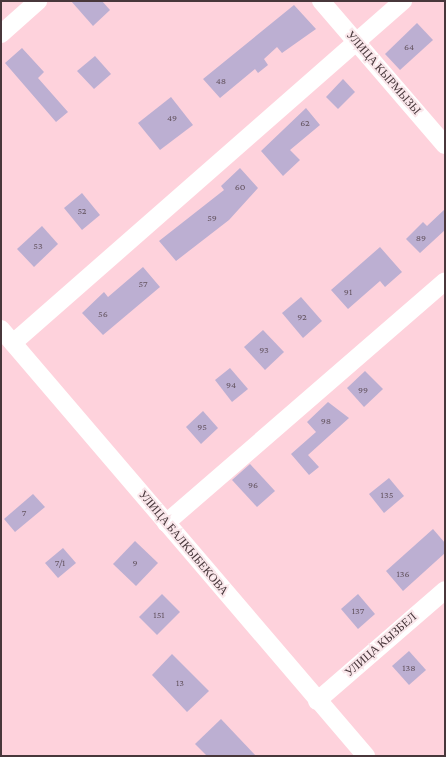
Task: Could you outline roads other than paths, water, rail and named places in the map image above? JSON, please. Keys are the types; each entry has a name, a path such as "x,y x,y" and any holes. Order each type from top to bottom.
{"street":[{"path":"1,34 21,9 38,1"},
{"name":"УЛИЦА КЫРМЫЗЫ","path":"321,1 445,145"},
{"path":"13,343 403,1"},
{"path":"166,523 445,281"},
{"name":"УЛИЦА БАЛКЫБЕКОВА","path":"1,329 317,701 366,756"},
{"name":"УЛИЦА КЫЗБЕЛ","path":"317,701 445,590"}]}
